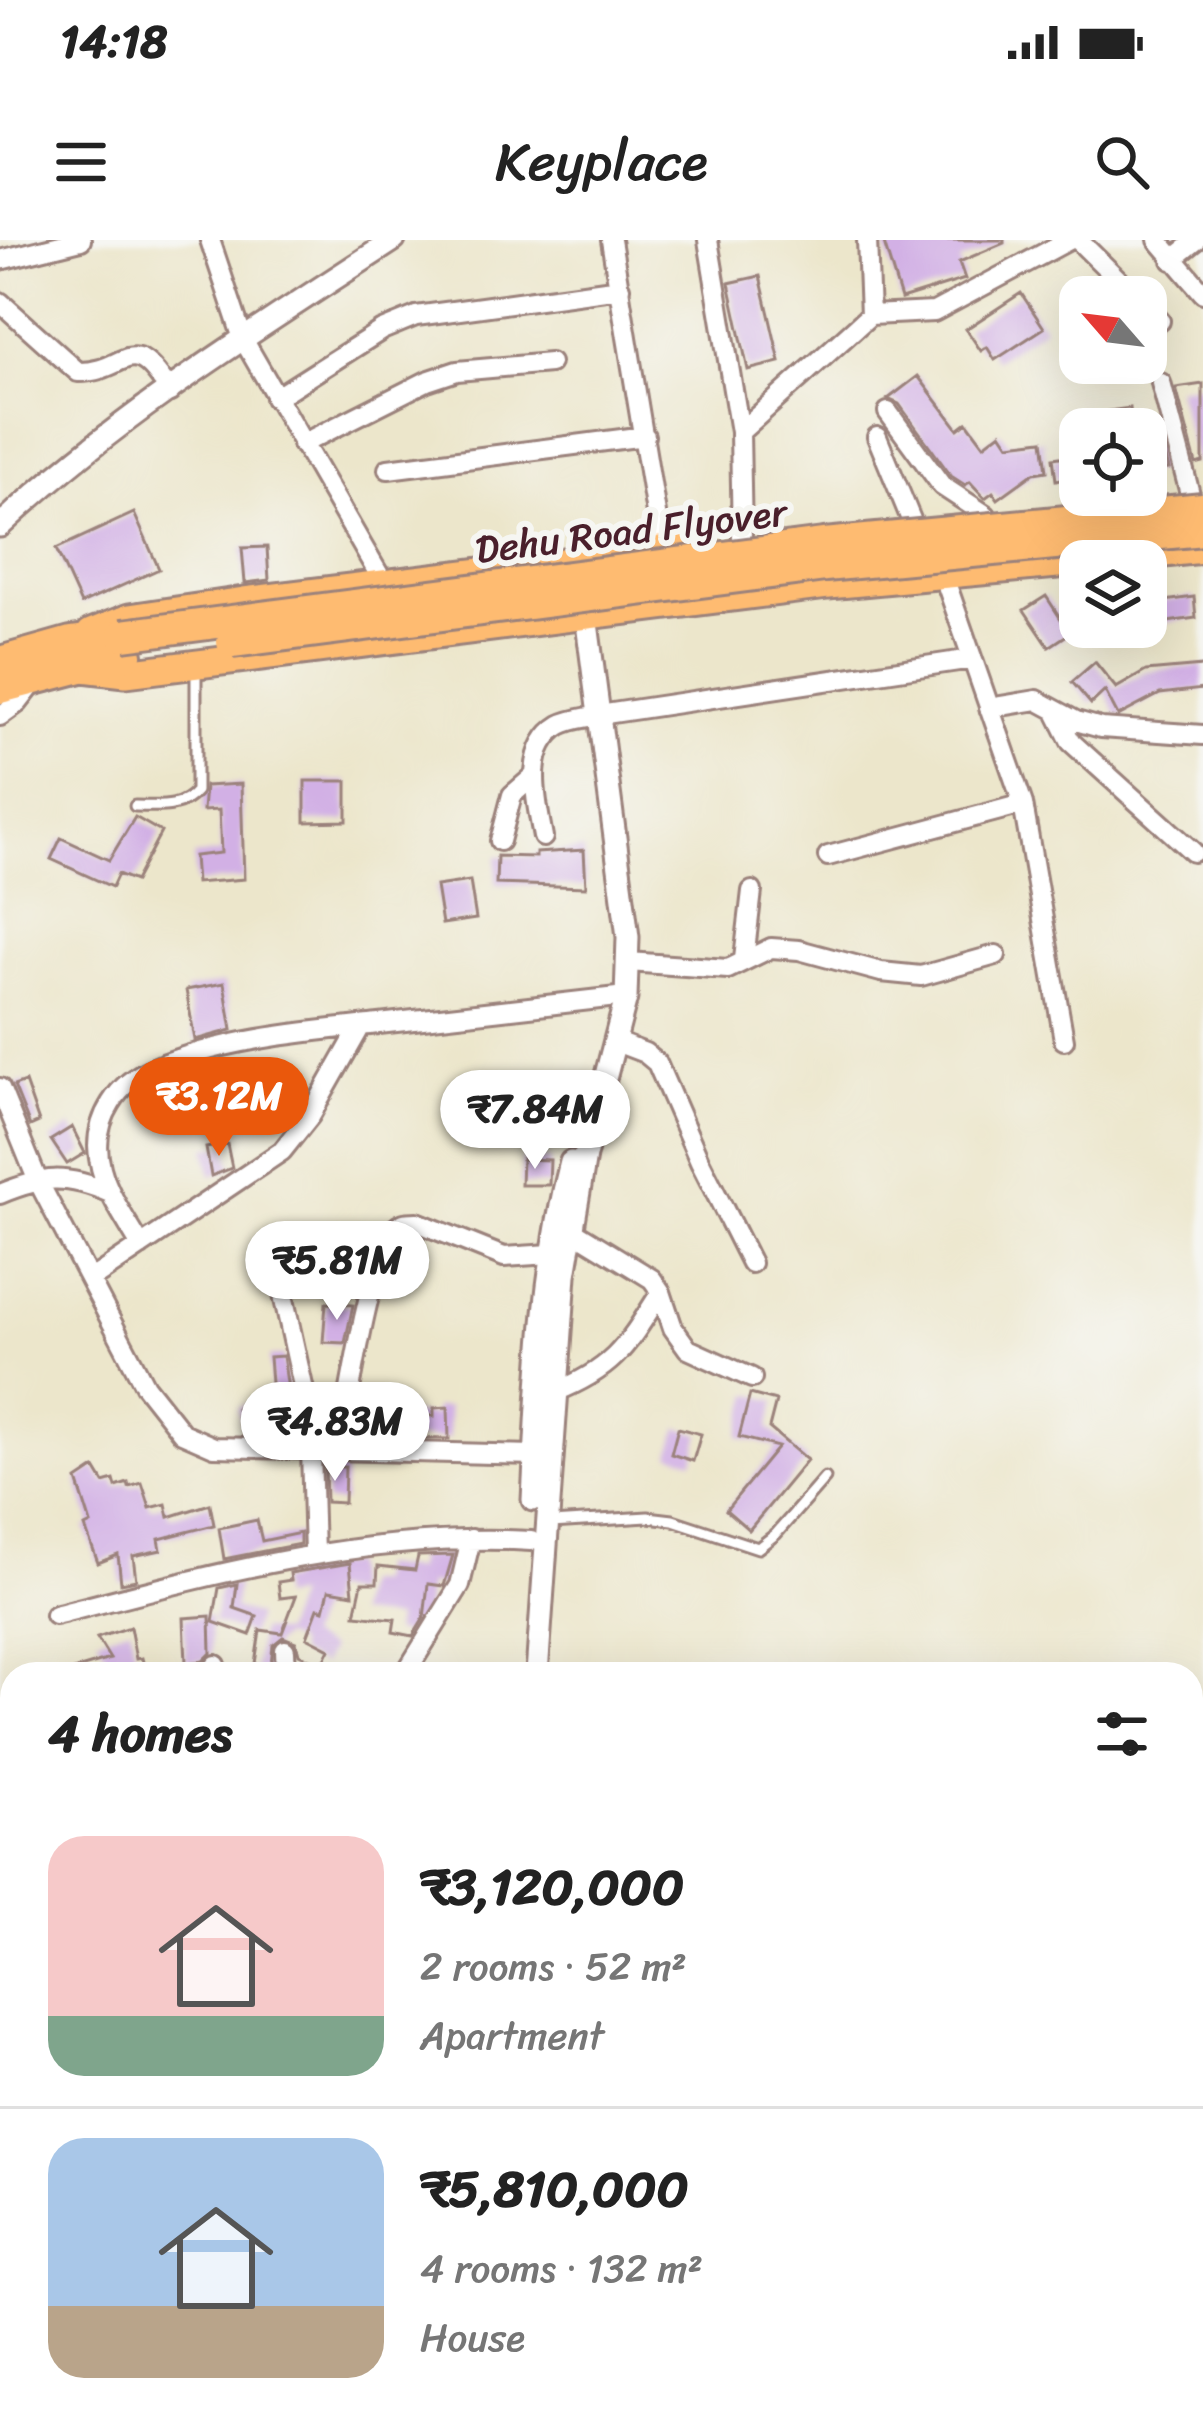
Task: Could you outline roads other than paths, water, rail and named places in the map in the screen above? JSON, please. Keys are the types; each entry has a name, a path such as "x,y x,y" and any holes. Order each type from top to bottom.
{"highway":[{"name":"Dehu Road Flyover","path":"73,655 824,544 1199,498"},
{"name":"Dehu Road Flyover","path":"125,645 825,566 1203,530"},
{"path":"0,662 73,655"},
{"path":"0,688 39,677 73,655"}],"main road":[{"path":"73,655 129,618 742,540 1199,498"},
{"path":"1167,553 1203,549"},
{"path":"73,655 126,673 586,615 1059,563"}],"street":[{"path":"0,260 81,240"},
{"path":"210,240 243,339 385,585"},
{"path":"0,526 52,477 243,339 394,240"},
{"path":"611,240 662,550"},
{"path":"708,240 740,432 742,540"},
{"path":"867,240 870,315"},
{"path":"740,432 870,315 934,312 1069,240"},
{"path":"1078,240 1115,276"},
{"path":"1158,240 1203,293"},
{"path":"1172,260 1197,240"},
{"path":"275,398 382,330 416,316 620,288"},
{"path":"0,302 78,372 95,373 117,359 133,356 147,361 170,392"},
{"path":"302,444 427,381 457,371 550,363"},
{"path":"1161,384 1199,498"},
{"path":"888,412 942,486 986,515"},
{"path":"388,469 645,436"},
{"path":"877,437 911,522"},
{"path":"524,1662 572,1230 585,1156 626,998 628,962 576,560"},
{"path":"944,574 1023,804 1064,1040"},
{"path":"500,841 512,795 534,776 553,731 562,724 972,659"},
{"path":"0,716 39,677"},
{"path":"989,708 1037,700 1101,728 1203,736"},
{"path":"1055,710 1071,742 1193,851"},
{"path":"534,776 543,837"},
{"path":"828,856 1023,804"},
{"path":"744,959 752,891"},
{"path":"537,1662 536,1455 543,1314 565,1186 617,997 628,937"},
{"path":"628,962 728,969 771,948 799,950 901,976 921,976 995,955"},
{"path":"141,1246 100,1177 97,1155 110,1105 126,1084 148,1069 283,1035 617,997"},
{"path":"90,1280 282,1151 296,1137 361,1026"},
{"path":"616,1042 645,1053 657,1064 752,1263"},
{"path":"0,1088 37,1179 145,1386 182,1433 214,1447 536,1455"},
{"path":"0,1194 37,1179 63,1179 110,1193"},
{"path":"339,1450 376,1270 394,1229 404,1222 417,1222 504,1257 551,1254"},
{"path":"572,1230 640,1269 661,1292 673,1328 688,1349 752,1378"},
{"path":"282,1290 305,1395 314,1555"},
{"path":"555,1392 600,1372 619,1354 661,1292"},
{"path":"56,1615 261,1562 538,1532"},
{"path":"413,1662 460,1585 471,1539"},
{"path":"285,1650 286,1662"}],"lane":[{"path":"135,806 173,805 196,791 196,664"},
{"path":"538,1532 648,1516 758,1548 825,1478"}]}
